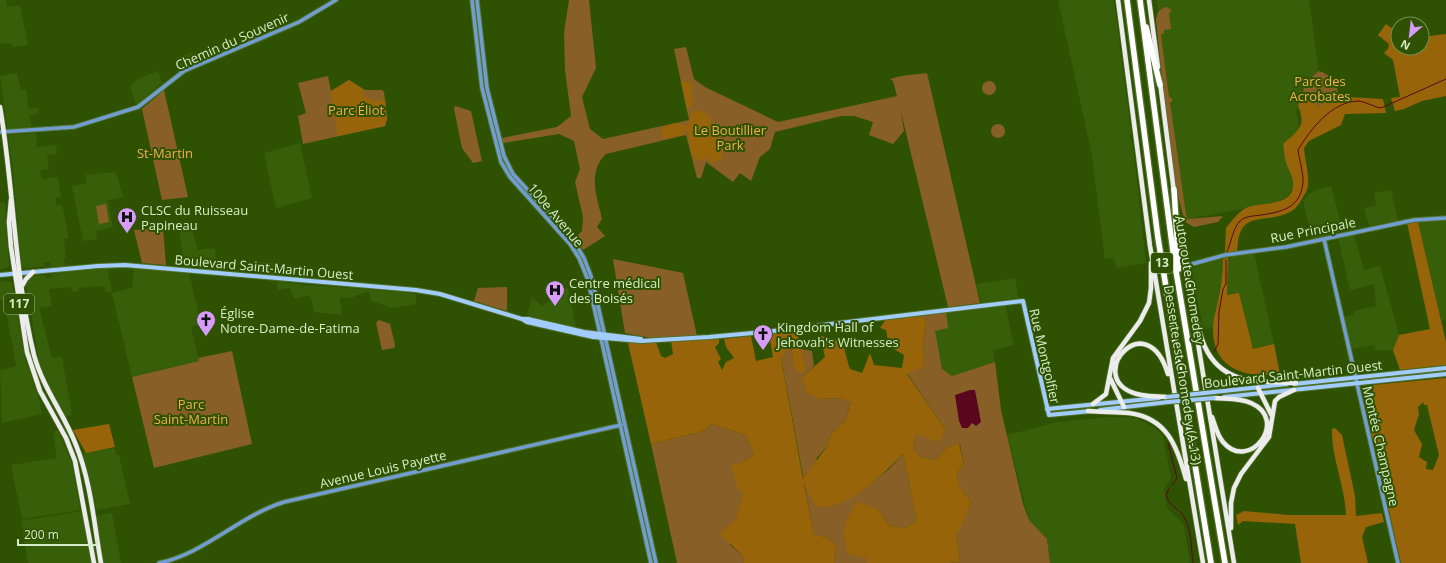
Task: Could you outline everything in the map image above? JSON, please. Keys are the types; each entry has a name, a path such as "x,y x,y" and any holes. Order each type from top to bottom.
{"highway":[{"name":"Autoroute Chomedey","path":"1127,0 1158,238 1211,563"},
{"name":"Autoroute Chomedey","path":"1140,0 1162,175 1225,563"},
{"path":"1141,10 1160,85"},
{"path":"1174,190 1181,299"}],"main road":[{"name":"Desserte est Chomedey (A-13)","path":"1118,0 1150,246 1203,563"},
{"path":"1149,0 1185,266 1234,563"},
{"name":"117","path":"0,107 11,198 9,228 17,274 27,352 42,395 68,442 77,468 94,563"},
{"path":"1093,404 1106,394 1114,357 1140,320 1149,303 1151,286 1150,246"},
{"name":"Boulevard Saint-Martin Ouest","path":"0,275 124,265 416,290 440,294 522,319 527,322 569,332 649,340 714,337 767,332 1023,301"},
{"path":"22,286 33,272"},
{"name":"117","path":"17,274 22,286 33,348 39,370 49,395 74,439 83,464 101,563"},
{"path":"1190,297 1205,348 1222,369 1235,377 1249,381 1296,383"},
{"name":"Rue Montgolfier","path":"1023,301 1049,415"},
{"path":"1168,400 1135,394 1121,386 1116,377 1115,369 1116,360 1123,351 1129,346 1138,344 1147,345 1156,349 1164,361 1174,393"},
{"name":"Boulevard Saint-Martin Ouest","path":"1049,415 1124,407 1214,392 1446,368"},
{"name":"Boulevard Saint-Martin Ouest","path":"1047,408 1121,402 1214,398 1446,374"},
{"path":"1109,376 1124,407"},
{"path":"1258,388 1272,416"},
{"path":"1231,544 1231,503 1234,488 1241,474 1268,439 1272,427 1272,416 1276,400 1294,390"},
{"path":"1207,402 1219,436 1227,446 1235,450 1244,451 1259,444 1265,436 1267,426 1265,417 1259,408 1245,401 1214,398"},
{"path":"1088,411 1136,415 1151,420 1164,430 1173,440 1179,452 1194,512"}],"street":[{"name":"Chemin du Souvenir","path":"2,132 71,127 138,107 185,70 298,23 336,0"},
{"name":"100e Avenue","path":"472,0 482,88 499,157 509,175 554,225 577,255 589,284 622,425 651,563"},
{"name":"100e Avenue","path":"477,0 487,86 504,156 514,175 564,228 583,256 594,284 602,336"},
{"name":"Rue Principale","path":"1185,266 1225,255 1324,239 1414,220 1446,218"},
{"name":"Montée Champagne","path":"1324,239 1398,563"},
{"name":"100e Avenue","path":"622,425 656,563"},
{"name":"Avenue Louis Payette","path":"159,563 183,556 254,514 284,502 622,425"}],"shaded area":[{"path":"0,0 6,0 7,7 20,5 28,45 12,47 11,43 0,44"},
{"path":"1058,0 1114,0 1131,132 1129,136 1133,145 1146,263 1116,268 1114,258 1105,259 1091,151"},
{"path":"1157,0 1309,0 1319,71 1304,83 1303,95 1296,111 1300,130 1283,144 1285,160 1292,174 1293,187 1287,197 1275,203 1187,219 1170,102 1172,98 1169,98"},
{"path":"193,52 195,62 178,71 176,58"},
{"path":"158,71 162,83 136,105 130,86 137,79"},
{"path":"17,73 21,90 26,90 29,109 37,108 39,114 30,115 32,129 7,128 0,76"},
{"path":"36,133 37,147 56,145 57,154 47,155 49,169 40,170 42,179 58,177 61,197 56,198 56,205 62,204 69,238 64,239 66,258 63,258 66,267 51,268 50,262 44,263 44,266 24,268 21,266 13,169 8,135"},
{"path":"300,143 312,198 276,208 264,153"},
{"path":"116,172 123,197 108,200 113,227 96,231 97,239 83,241 72,186 87,183 85,175"},
{"path":"1331,186 1343,231 1312,239 1303,201 1315,190"},
{"path":"1391,190 1398,221 1369,226 1364,208 1376,206 1374,193"},
{"path":"5,202 9,267 0,270 0,203"},
{"path":"1446,220 1446,320 1441,321 1418,222"},
{"path":"179,229 192,230 198,250 215,248 217,270 184,267"},
{"path":"1354,234 1364,270 1380,266 1399,335 1393,350 1376,350 1373,345 1351,349 1344,317 1354,315 1354,311 1376,306 1374,284 1350,290 1338,237"},
{"path":"1254,253 1274,344 1253,349 1239,293 1227,295 1228,257"},
{"path":"1223,259 1222,279 1213,327 1204,330 1191,272 1192,269 1203,264"},
{"path":"262,262 276,263 275,276 248,273 248,264"},
{"path":"107,268 112,291 106,292 105,287 98,286 79,288 79,291 72,292 71,287 49,289 52,306 39,308 52,358 62,357 72,414 66,417 51,391 39,361 26,285 32,276 45,275 46,278 52,277 51,274"},
{"path":"134,269 189,273 201,324 191,327 199,361 132,377 112,293 132,288"},
{"path":"1015,278 1018,298 982,303 976,284"},
{"path":"0,281 12,282 25,359 39,399 42,414 2,423 0,370 16,366 4,300 0,300"},
{"path":"277,282 302,284 303,286 310,285 413,293 416,294 416,304 393,308 371,301 369,291 351,298 340,297 342,315 314,312 310,295 294,299 290,288 278,290"},
{"path":"568,287 576,328 527,315 532,297 542,306"},
{"path":"1005,305 1014,345 993,350 995,362 952,376 942,369 932,314"},
{"path":"970,390 975,390 981,422 976,426 972,423 968,428 962,428 959,421 955,395"},
{"path":"1110,417 1135,418 1155,428 1163,436 1171,478 1164,489 1167,508 1184,525 1190,563 1050,563 1047,539 1029,520 1007,435 1057,422"},
{"path":"58,430 73,466 80,510 22,519 11,465 57,458 53,432"},
{"path":"115,448 116,455 119,455 130,504 96,510 83,453"},
{"path":"82,511 91,563 28,563 21,521"},
{"path":"112,513 121,563 104,563 96,516"}],"green space":[{"name":"Le Boutillier Park","path":"569,0 589,0 596,68 582,97 590,129 603,139 689,120 674,49 686,47 694,79 705,87 778,122 897,96 893,81 890,79 901,76 927,73 980,303 948,307 901,112 904,131 893,144 869,135 873,122 854,116 841,116 775,132 770,149 760,157 751,181 740,173 733,182 706,162 701,178 697,178 686,135 606,154 600,161 595,177 596,194 602,219 597,227 605,236 583,250 575,238 582,231 583,217 575,182 580,169 574,141 559,134 503,143 502,138 557,127 571,116 565,70 564,32"},
{"path":"1166,7 1172,10 1169,14 1171,29 1164,30 1164,34 1161,34 1169,97 1172,98 1172,102 1170,102 1186,214 1188,219 1223,216 1218,222 1194,227 1185,222 1174,172 1166,122 1156,20 1159,12"},
{"path":"1386,24 1390,27 1390,56 1430,56 1430,36 1446,34 1446,96 1422,101 1404,109 1395,111 1391,98 1400,97 1393,60 1384,53 1388,49 1389,44 1378,35"},
{"name":"Parc des Acrobates","path":"1319,71 1332,79 1338,92 1318,107 1303,95 1304,83"},
{"path":"328,76 331,91 349,80 365,90 382,90 384,92 387,119 385,126 303,144 298,116 306,113 298,83"},
{"name":"Parc Éliot","path":"349,80 364,90 363,96 375,101 385,99 387,119 385,126 338,136 331,91"},
{"path":"681,81 691,82 693,85 691,95 694,103 687,110"},
{"path":"986,81 992,81 996,85 996,91 992,95 986,95 982,91 982,85"},
{"name":"St-Martin","path":"164,90 188,197 162,200 142,109"},
{"path":"1338,92 1344,99 1348,97 1383,99 1386,113 1345,114 1341,125 1309,141 1304,148 1308,187 1307,191 1296,207 1281,215 1257,220 1245,225 1239,237 1237,251 1225,253 1226,228 1240,212 1252,206 1281,201 1287,198 1291,193 1293,182 1286,163 1283,144 1300,128 1302,119 1298,106 1303,95 1318,107"},
{"path":"455,106 471,111 482,161 473,163 462,148 454,109"},
{"path":"692,111 703,111 711,118 710,128 721,141 723,158 712,163 707,158 697,161 693,158 687,131 683,135 664,139 661,134 662,127 676,123 688,126"},
{"path":"995,124 1001,124 1005,128 1005,134 1001,138 995,138 991,134 991,128"},
{"path":"106,204 109,222 99,224 96,206"},
{"path":"1418,222 1446,342 1446,365 1400,370 1393,350 1399,335 1430,329 1407,223"},
{"path":"163,228 166,265 142,263 134,230"},
{"path":"1228,257 1227,295 1239,293 1253,349 1274,344 1280,374 1255,374 1234,368 1225,362 1214,343 1213,326 1221,286 1223,259"},
{"path":"613,259 683,273 697,336 651,338 625,333"},
{"path":"507,287 507,311 474,301 478,288"},
{"path":"946,312 948,328 935,331 942,369 952,376 995,362 1001,410 1023,504 1029,520 1047,539 1050,563 950,563 960,561 956,533 971,502 959,485 957,473 964,465 960,444 946,448 935,460 920,457 913,448 916,434 945,429 907,373 925,366 923,345 926,321 923,315"},
{"path":"923,315 926,321 923,345 925,366 907,374 945,429 940,442 916,434 913,448 920,457 935,460 946,448 959,443 964,465 957,473 959,485 971,502 960,529 956,533 960,561 950,563 867,563 867,558 848,554 844,533 845,527 849,515 857,502 878,509 890,526 905,528 917,521 903,454 862,491 844,502 835,505 816,507 804,483 814,535 827,537 836,546 834,563 744,563 743,556 720,534 736,519 743,493 738,489 731,465 743,462 754,455 746,435 711,424 704,431 651,444 628,343 656,342 661,356 665,358 673,354 671,341 719,339 719,343 715,347 721,359 718,362 722,370 726,362 734,358 726,347 724,339 751,336 756,361 773,357 769,334 797,331 806,367 803,373 797,372 793,360 791,344 781,358 803,479 828,445 831,434 845,421 851,402 840,398 821,399 806,392 802,377 825,357 820,336 835,339 840,342 844,349 850,369 862,373 870,353 874,365 902,368 904,355 889,346 886,330 880,328 886,319"},
{"path":"379,320 390,324 395,345 394,348 382,350 376,323"},
{"path":"791,344 793,360 806,367 801,349 812,351 814,366 802,377 821,399 840,398 851,401 845,421 831,434 828,445 816,459 862,491 889,469 903,454 917,521 905,528 890,526 878,509 867,563 834,563 836,546 827,537 814,535 781,357"},
{"name":"Parc Saint-Martin","path":"232,351 252,444 154,468 132,377 199,361 198,358"},
{"path":"1446,378 1446,563 1401,563 1364,403 1373,394 1373,385","holes":["1423,402 1424,405 1427,405 1439,455 1433,470 1426,469 1427,462 1419,457 1422,444 1414,430 1419,414 1418,407"]},
{"path":"109,424 115,447 86,453 73,430"},
{"path":"711,424 746,435 754,455 743,462 743,493 730,545 743,556 744,563 677,563 651,444 704,431"},
{"path":"1335,428 1342,435 1355,496 1356,516 1382,513 1384,522 1366,527 1362,537 1368,563 1301,563 1295,524 1243,521 1238,525 1236,515 1244,511 1289,515 1346,515 1332,440 1332,429"}],"waterway":[{"path":"1227,252 1232,236 1242,219 1250,216 1269,214 1283,210 1289,207 1298,198 1303,183 1298,150 1322,118 1339,106 1358,101 1381,108 1446,79"},
{"path":"1214,352 1218,344 1219,312 1223,289 1226,284 1226,260"},
{"path":"1168,443 1177,478 1172,485"},
{"path":"1169,488 1166,496 1168,500 1182,514 1187,522 1191,539 1193,563"}],"place":[{"name":"CLSC du Ruisseau Papineau","path":"127,234"},
{"name":"Centre médical des Boisés","path":"555,307"},
{"name":"Église Notre-Dame-de-Fatima","path":"206,337"},
{"name":"Kingdom Hall of Jehovah's Witnesses","path":"763,351"}]}
